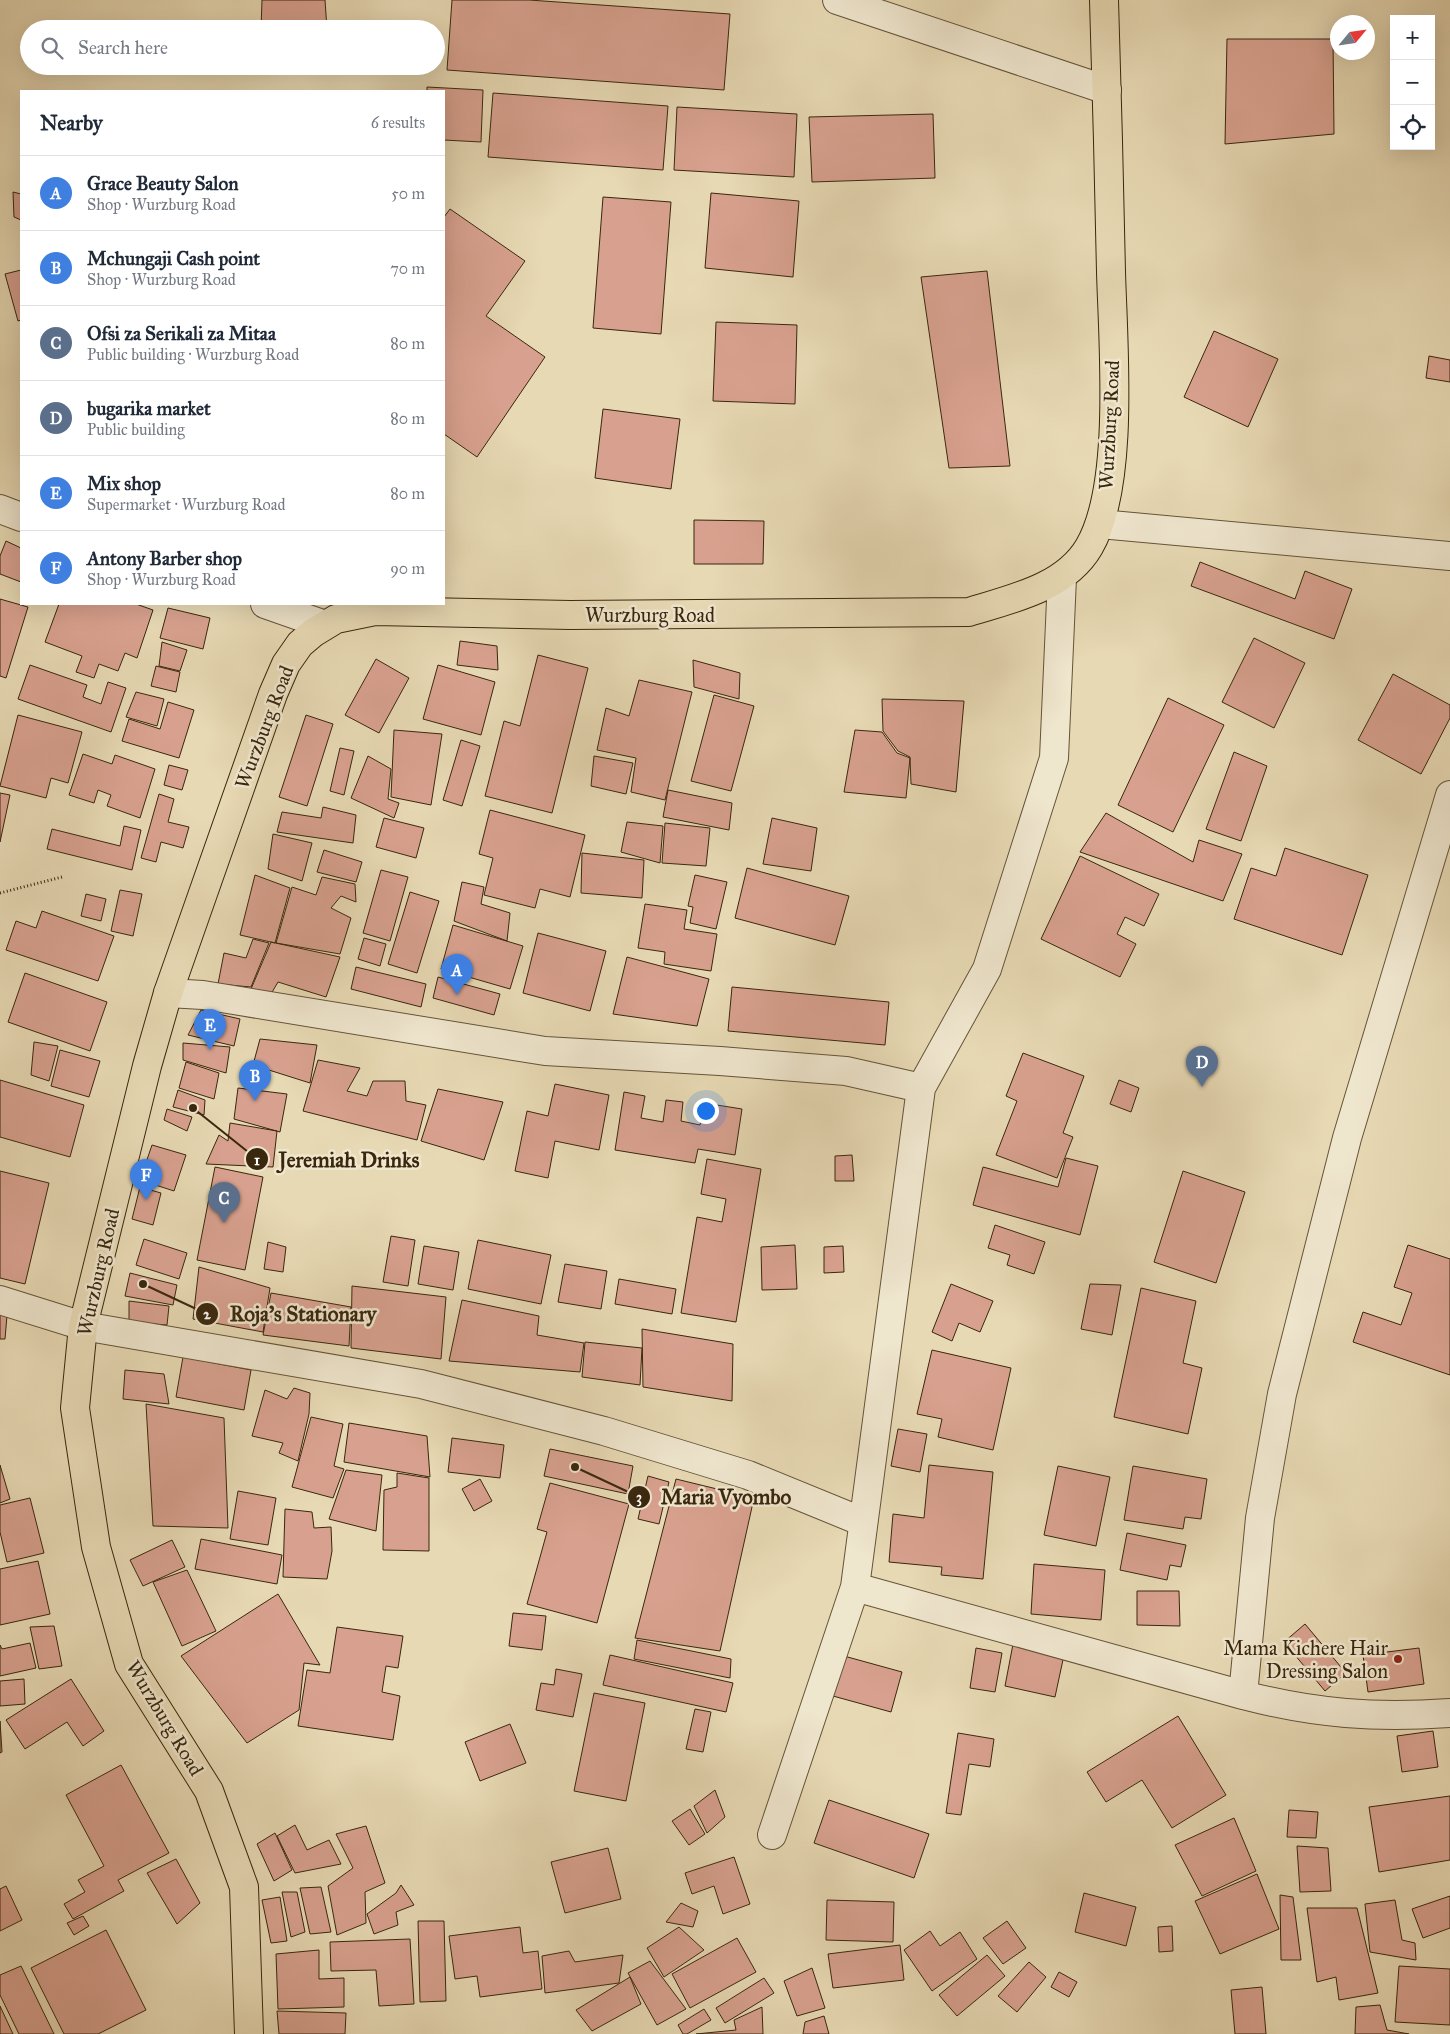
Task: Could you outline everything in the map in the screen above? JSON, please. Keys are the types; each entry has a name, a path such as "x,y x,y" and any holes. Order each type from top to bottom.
{"main road":[{"name":"Wurzburg Road","path":"249,2034 244,1887 209,1791 129,1664 96,1547 75,1408 83,1326 168,993 273,694 286,664 300,644 336,619 375,612 570,615 969,612 1019,596 1062,578 1088,549 1100,524 1110,475 1114,398 1104,0"}],"street":[{"path":"837,0 1107,90"},
{"path":"0,509 20,517"},
{"path":"1100,524 1450,556"},
{"path":"772,1834 855,1587 921,1088 987,969 1054,758 1062,578"},
{"path":"268,605 325,625"},
{"path":"1243,1695 1260,1518 1282,1394 1346,1138 1450,795"},
{"path":"1425,877 1450,846"},
{"path":"168,993 203,995 242,1001 544,1051 720,1061 846,1071 921,1088"},
{"path":"0,1300 83,1326 421,1384 604,1431 730,1470 864,1522"},
{"path":"855,1587 1286,1706 1331,1713 1397,1717 1450,1713"}],"path":[{"path":"0,893 62,877"}],"building":[{"path":"262,0 325,0 326,20 261,20"},
{"path":"452,0 529,0 730,14 724,90 447,70"},
{"path":"1227,39 1330,39 1330,60 1333,60 1334,134 1225,144"},
{"path":"427,87 483,90 481,142 445,140 445,90 427,90"},
{"path":"493,93 668,106 663,170 488,157"},
{"path":"677,107 797,114 794,177 674,170"},
{"path":"933,114 935,178 812,182 809,117"},
{"path":"13,192 20,194 20,220 14,217"},
{"path":"711,193 799,201 793,277 705,268"},
{"path":"603,197 671,202 661,334 593,328"},
{"path":"450,209 525,261 486,316 545,357 477,457 445,435 445,216"},
{"path":"20,270 20,320 18,321 5,274"},
{"path":"987,271 1010,466 949,468 921,277"},
{"path":"716,322 797,325 795,404 713,401"},
{"path":"1214,331 1278,359 1248,427 1184,397"},
{"path":"1429,356 1450,360 1450,382 1426,378"},
{"path":"603,409 680,419 671,489 595,478"},
{"path":"694,520 764,521 763,564 694,564"},
{"path":"6,541 20,548 20,582 0,574 0,556"},
{"path":"1200,562 1295,599 1305,571 1352,589 1334,639 1191,586"},
{"path":"0,599 28,607 6,678 0,676"},
{"path":"59,605 139,605 153,610 137,658 125,653 118,671 99,664 94,678 76,672 82,656 45,642"},
{"path":"168,608 210,618 203,649 160,638"},
{"path":"1254,638 1305,663 1274,728 1222,702"},
{"path":"460,641 497,646 498,670 457,665"},
{"path":"162,642 187,650 180,671 159,666"},
{"path":"538,655 588,668 552,813 485,796 504,721 520,726"},
{"path":"376,659 409,678 379,733 345,715"},
{"path":"693,660 740,673 739,699 694,687"},
{"path":"30,665 87,685 83,697 101,704 108,682 126,688 111,732 18,699"},
{"path":"438,665 495,682 481,735 423,719"},
{"path":"156,666 180,672 176,692 151,686"},
{"path":"1393,674 1450,705 1450,718 1421,774 1358,740"},
{"path":"639,680 692,692 665,800 631,792 636,758 597,750 606,708 629,716"},
{"path":"136,692 164,699 157,726 126,717"},
{"path":"714,695 754,706 731,791 691,781"},
{"path":"1168,698 1224,725 1173,832 1118,805"},
{"path":"882,699 964,701 956,792 911,784 910,757 898,751 883,731"},
{"path":"168,702 194,710 179,758 122,741 129,719 160,729"},
{"path":"18,715 82,732 68,783 51,778 46,798 0,786"},
{"path":"306,715 333,724 307,806 279,797"},
{"path":"394,730 442,734 431,805 391,797"},
{"path":"855,730 882,732 897,753 910,758 906,798 844,792"},
{"path":"461,740 480,746 462,806 443,800"},
{"path":"340,748 354,751 344,795 330,791"},
{"path":"1234,752 1267,766 1241,841 1206,829"},
{"path":"83,754 112,764 115,755 155,769 140,818 107,806 111,795 98,790 94,803 69,795"},
{"path":"368,756 391,769 388,799 399,803 394,818 351,798"},
{"path":"594,756 633,763 626,794 591,786"},
{"path":"169,765 188,770 182,790 164,785"},
{"path":"668,790 732,803 729,830 663,817"},
{"path":"0,793 10,795 0,842"},
{"path":"159,794 174,799 168,822 189,827 183,848 161,842 156,862 141,858"},
{"path":"323,807 356,815 353,843 277,832 282,812 321,818"},
{"path":"490,810 585,835 570,897 540,889 535,908 484,895 493,858 479,854"},
{"path":"1106,813 1193,862 1199,840 1242,854 1223,901 1080,852"},
{"path":"384,818 424,828 416,858 376,847"},
{"path":"772,818 817,828 811,871 763,864"},
{"path":"627,822 663,826 660,863 621,852"},
{"path":"665,823 710,828 706,866 662,863"},
{"path":"124,826 141,830 132,870 47,849 52,829 120,846"},
{"path":"273,834 312,843 302,881 268,869"},
{"path":"1285,848 1368,875 1342,955 1234,919 1251,868 1276,876"},
{"path":"324,850 362,862 356,882 317,872"},
{"path":"582,853 644,860 642,898 581,893"},
{"path":"1080,856 1159,894 1144,926 1125,917 1117,934 1136,944 1120,977 1041,939"},
{"path":"747,868 849,896 835,945 735,918"},
{"path":"381,870 408,877 390,941 363,933"},
{"path":"255,875 290,888 275,943 240,935"},
{"path":"695,875 727,882 716,929 690,923 693,907 688,906"},
{"path":"322,877 355,884 356,902 341,896 331,908 351,918 340,954 276,943 292,887 316,895"},
{"path":"462,882 484,887 481,904 510,913 507,941 454,921"},
{"path":"120,890 142,894 133,936 111,931"},
{"path":"410,892 439,901 417,973 388,964"},
{"path":"86,894 106,899 101,921 81,916"},
{"path":"645,904 687,910 684,929 717,934 711,971 664,964 665,952 638,948"},
{"path":"42,911 114,936 98,981 6,950 16,921 36,928"},
{"path":"453,925 523,946 510,989 441,969"},
{"path":"538,933 606,951 590,1011 523,993"},
{"path":"364,938 386,944 380,966 358,959"},
{"path":"253,939 269,943 251,987 218,984 224,953 246,958"},
{"path":"271,942 340,957 326,997 278,982 271,994 251,989"},
{"path":"627,957 709,979 697,1026 613,1014"},
{"path":"356,967 426,984 421,1007 351,989"},
{"path":"25,973 107,1002 90,1051 8,1022"},
{"path":"438,977 500,994 494,1015 433,998"},
{"path":"732,987 889,1002 885,1045 728,1031"},
{"path":"201,1010 240,1019 234,1046 188,1035"},
{"path":"260,1039 317,1045 310,1083 253,1065"},
{"path":"34,1042 58,1046 49,1081 31,1075"},
{"path":"183,1043 230,1047 226,1073 183,1060"},
{"path":"60,1050 100,1061 89,1097 51,1086"},
{"path":"1023,1053 1084,1076 1063,1133 1073,1137 1057,1178 996,1155 1017,1101 1006,1096"},
{"path":"318,1060 360,1068 347,1091 367,1096 373,1081 405,1081 406,1101 426,1105 417,1140 303,1111"},
{"path":"186,1062 219,1073 214,1099 179,1088"},
{"path":"0,1080 84,1105 70,1157 0,1137"},
{"path":"1119,1080 1139,1088 1131,1112 1110,1104"},
{"path":"555,1084 609,1095 599,1150 555,1141 548,1178 515,1171 527,1111 548,1116"},
{"path":"238,1088 287,1094 280,1132 234,1119"},
{"path":"438,1089 503,1102 484,1160 421,1141"},
{"path":"178,1090 205,1100 204,1115 173,1107"},
{"path":"624,1092 645,1096 641,1118 663,1122 666,1100 683,1102 681,1121 700,1125 704,1103 742,1109 735,1155 698,1149 695,1163 615,1150"},
{"path":"167,1109 192,1117 187,1131 164,1120"},
{"path":"230,1123 277,1131 273,1167 206,1164 219,1135 228,1141"},
{"path":"152,1145 186,1155 174,1191 140,1180"},
{"path":"852,1155 854,1181 835,1181 835,1156"},
{"path":"1066,1158 1098,1166 1080,1235 973,1205 983,1167 1058,1187"},
{"path":"707,1159 761,1169 736,1322 681,1313 697,1217 722,1222 726,1199 701,1194"},
{"path":"215,1167 263,1177 245,1270 197,1260"},
{"path":"0,1171 49,1183 25,1284 0,1278"},
{"path":"1183,1171 1245,1192 1216,1283 1154,1262"},
{"path":"140,1187 161,1193 153,1225 132,1219"},
{"path":"995,1225 1045,1242 1034,1274 1007,1265 1010,1255 988,1248"},
{"path":"391,1236 415,1240 408,1286 383,1282"},
{"path":"144,1239 187,1253 179,1279 136,1265"},
{"path":"478,1240 551,1255 541,1304 468,1289"},
{"path":"268,1242 286,1247 283,1272 264,1269"},
{"path":"795,1245 797,1289 762,1290 761,1247"},
{"path":"1408,1245 1450,1259 1450,1375 1353,1342 1363,1312 1401,1325 1412,1293 1394,1287"},
{"path":"424,1246 459,1252 453,1290 418,1284"},
{"path":"843,1246 844,1272 824,1273 824,1247"},
{"path":"565,1264 607,1271 601,1309 558,1302"},
{"path":"199,1267 270,1288 263,1332 193,1319"},
{"path":"130,1273 177,1285 173,1305 125,1296"},
{"path":"619,1279 676,1289 672,1314 615,1304"},
{"path":"951,1284 993,1301 980,1332 959,1323 952,1341 932,1332"},
{"path":"1090,1284 1121,1285 1112,1335 1081,1329"},
{"path":"352,1286 446,1297 441,1359 351,1348"},
{"path":"1141,1288 1196,1301 1183,1363 1202,1368 1188,1434 1114,1417"},
{"path":"271,1293 351,1307 349,1346 263,1335"},
{"path":"462,1300 539,1316 537,1335 584,1343 580,1372 449,1361"},
{"path":"129,1301 169,1306 167,1325 129,1322"},
{"path":"0,1304 8,1304 5,1339 0,1339"},
{"path":"642,1329 733,1344 732,1401 643,1387"},
{"path":"585,1342 642,1348 640,1385 582,1377"},
{"path":"932,1350 1011,1368 993,1450 938,1437 942,1419 917,1414"},
{"path":"183,1357 251,1370 244,1410 176,1397"},
{"path":"125,1370 164,1374 169,1404 123,1399"},
{"path":"294,1388 310,1393 309,1414 298,1461 279,1453 283,1443 252,1436 265,1390 287,1399"},
{"path":"146,1404 224,1418 228,1528 153,1526"},
{"path":"311,1417 343,1424 334,1466 344,1469 333,1498 292,1487"},
{"path":"349,1423 427,1436 430,1477 344,1462"},
{"path":"898,1429 927,1434 920,1472 891,1466"},
{"path":"452,1438 504,1445 500,1478 448,1472"},
{"path":"550,1449 633,1466 628,1494 544,1476"},
{"path":"0,1465 10,1499 0,1503"},
{"path":"929,1465 993,1472 983,1579 941,1575 942,1567 889,1562 893,1514 924,1518"},
{"path":"1058,1466 1110,1477 1096,1546 1044,1535"},
{"path":"1133,1466 1207,1479 1201,1519 1185,1517 1183,1529 1124,1520"},
{"path":"346,1470 382,1475 376,1531 329,1519"},
{"path":"397,1473 429,1478 429,1551 383,1550 384,1490 397,1487"},
{"path":"648,1476 669,1482 659,1524 638,1519"},
{"path":"480,1479 492,1501 474,1511 462,1489"},
{"path":"676,1479 754,1498 720,1651 635,1638"},
{"path":"550,1483 629,1504 597,1623 527,1604 547,1532 537,1529"},
{"path":"238,1491 276,1498 268,1545 230,1539"},
{"path":"30,1498 44,1553 7,1562 0,1532 0,1505"},
{"path":"285,1509 312,1512 314,1528 331,1527 332,1551 327,1579 283,1577"},
{"path":"1127,1533 1186,1545 1181,1567 1170,1565 1167,1580 1120,1570"},
{"path":"201,1539 282,1555 277,1584 195,1569"},
{"path":"172,1540 185,1567 143,1586 130,1560"},
{"path":"38,1561 50,1614 0,1625 0,1569"},
{"path":"1034,1564 1105,1570 1101,1620 1031,1614"},
{"path":"187,1570 216,1631 182,1646 153,1582"},
{"path":"1137,1591 1179,1591 1180,1626 1137,1625"},
{"path":"278,1594 320,1665 304,1663 299,1710 247,1743 181,1656"},
{"path":"513,1613 546,1616 542,1650 509,1646"},
{"path":"1305,1624 1346,1673 1325,1691 1284,1642"},
{"path":"54,1626 62,1666 39,1669 30,1627"},
{"path":"337,1627 403,1636 398,1668 386,1666 382,1692 400,1696 393,1740 298,1726 307,1670 330,1673"},
{"path":"637,1640 731,1659 730,1678 634,1659"},
{"path":"30,1643 36,1668 0,1676 0,1645 2,1649"},
{"path":"1013,1644 1064,1655 1055,1697 1005,1686"},
{"path":"976,1648 1002,1653 995,1692 970,1688"},
{"path":"1419,1648 1424,1684 1368,1692 1363,1655"},
{"path":"610,1655 733,1683 726,1712 603,1685"},
{"path":"844,1656 902,1672 891,1712 833,1696"},
{"path":"556,1669 582,1674 573,1717 536,1710 541,1683 554,1685"},
{"path":"24,1679 25,1704 0,1706 0,1681"},
{"path":"71,1679 104,1731 83,1746 67,1722 25,1749 6,1720"},
{"path":"594,1693 645,1703 626,1801 574,1791"},
{"path":"695,1709 711,1712 703,1752 686,1749"},
{"path":"1178,1716 1226,1795 1172,1828 1142,1780 1106,1802 1087,1772"},
{"path":"0,1721 2,1752 0,1753"},
{"path":"510,1724 526,1763 480,1781 465,1742"},
{"path":"1433,1731 1438,1767 1402,1772 1397,1736"},
{"path":"958,1733 994,1739 990,1767 969,1764 961,1815 946,1813"},
{"path":"121,1765 169,1853 118,1880 124,1891 73,1919 64,1904 85,1892 78,1880 104,1866 66,1795"},
{"path":"715,1790 725,1817 707,1833 694,1806"},
{"path":"1450,1796 1450,1860 1379,1872 1369,1807"},
{"path":"829,1800 929,1834 914,1878 814,1843"},
{"path":"690,1809 705,1834 689,1845 672,1821"},
{"path":"1289,1810 1318,1812 1316,1838 1287,1837"},
{"path":"1234,1818 1256,1871 1202,1896 1175,1845"},
{"path":"295,1825 307,1850 329,1840 341,1864 295,1873 277,1836"},
{"path":"366,1826 385,1883 365,1892 366,1923 337,1935 328,1886 353,1868 336,1834"},
{"path":"275,1833 292,1870 274,1881 257,1844"},
{"path":"1297,1846 1328,1848 1331,1891 1300,1892"},
{"path":"608,1848 621,1899 565,1913 551,1862"},
{"path":"734,1857 750,1904 723,1914 714,1886 692,1894 685,1873"},
{"path":"176,1859 200,1903 177,1924 147,1873"},
{"path":"1257,1874 1279,1929 1220,1954 1195,1901"},
{"path":"401,1885 414,1905 396,1912 398,1925 374,1934 367,1914 396,1893"},
{"path":"6,1886 22,1920 0,1931 0,1889"},
{"path":"321,1887 331,1932 310,1934 300,1888"},
{"path":"282,1892 297,1892 305,1932 291,1937"},
{"path":"1084,1893 1136,1907 1126,1946 1075,1932"},
{"path":"1280,1895 1293,1897 1301,1960 1281,1960"},
{"path":"1450,1896 1450,1928 1423,1938 1412,1909"},
{"path":"280,1897 287,1941 271,1943 262,1900"},
{"path":"827,1900 894,1902 893,1942 826,1940"},
{"path":"1395,1900 1402,1940 1415,1943 1416,1960 1370,1952 1365,1904"},
{"path":"681,1903 698,1911 693,1927 666,1922"},
{"path":"1307,1908 1357,1908 1378,1993 1339,2000 1336,1977 1317,1982"},
{"path":"83,1916 89,1926 74,1935 67,1923"},
{"path":"418,1921 444,1921 446,2001 420,2002"},
{"path":"1007,1921 1026,1948 1003,1964 983,1938"},
{"path":"1172,1926 1173,1951 1159,1952 1158,1927"},
{"path":"520,1927 523,1953 538,1951 542,1989 480,1997 477,1976 455,1979 449,1936"},
{"path":"679,1927 704,1950 664,1977 647,1948"},
{"path":"106,1930 146,2010 98,2034 64,2034 31,1968"},
{"path":"930,1931 940,1946 960,1932 977,1959 932,1991 904,1950"},
{"path":"737,1938 756,1972 690,2008 672,1974"},
{"path":"410,1939 414,2004 379,2006 376,1970 331,1971 330,1942"},
{"path":"900,1945 904,1980 833,1988 828,1954"},
{"path":"319,1950 319,1979 344,1978 344,2007 278,2009 276,1954"},
{"path":"569,1951 575,1962 623,1955 619,1983 545,1993 542,1956"},
{"path":"987,1955 1005,1976 957,2016 939,1995"},
{"path":"650,1961 686,2009 657,2025 628,1973"},
{"path":"1029,1962 1046,1977 1017,2012 998,1996"},
{"path":"21,1966 54,2034 19,2034 0,1995 0,1975"},
{"path":"1399,1966 1450,1969 1450,2025 1395,2022"},
{"path":"812,1968 825,2008 797,2016 784,1981"},
{"path":"1059,1972 1077,1982 1069,1997 1051,1987"},
{"path":"630,1977 641,2004 592,2031 576,2010"},
{"path":"764,1978 774,1993 725,2023 716,2008"},
{"path":"1262,1987 1266,2034 1235,2034 1231,1990"},
{"path":"1380,2005 1387,2030 1409,2034 1355,2034 1356,2007"},
{"path":"0,2006 13,2034 0,2034"},
{"path":"762,2007 763,2034 696,2034 736,2030 734,2020"},
{"path":"704,2009 711,2020 687,2034 683,2034 678,2025"},
{"path":"277,2011 346,2013 345,2034 279,2034"},
{"path":"824,2016 829,2034 803,2034 805,2022"}],"place":[{"name":"Grace Beauty Salon","path":"457,995"},
{"name":"Mix shop","path":"210,1050"},
{"name":"bugarika market","path":"1202,1087"},
{"name":"Mchungaji Cash point","path":"255,1101"},
{"name":"Jeremiah Drinks","path":"193,1108"},
{"name":"Antony Barber shop","path":"146,1200"},
{"name":"Ofsi za Serikali za Mitaa","path":"224,1223"},
{"name":"Roja's Stationary","path":"143,1284"},
{"name":"Maria Vyombo","path":"575,1467"},
{"name":"Mama Kichere Hair Dressing Salon","path":"1398,1659"}]}
